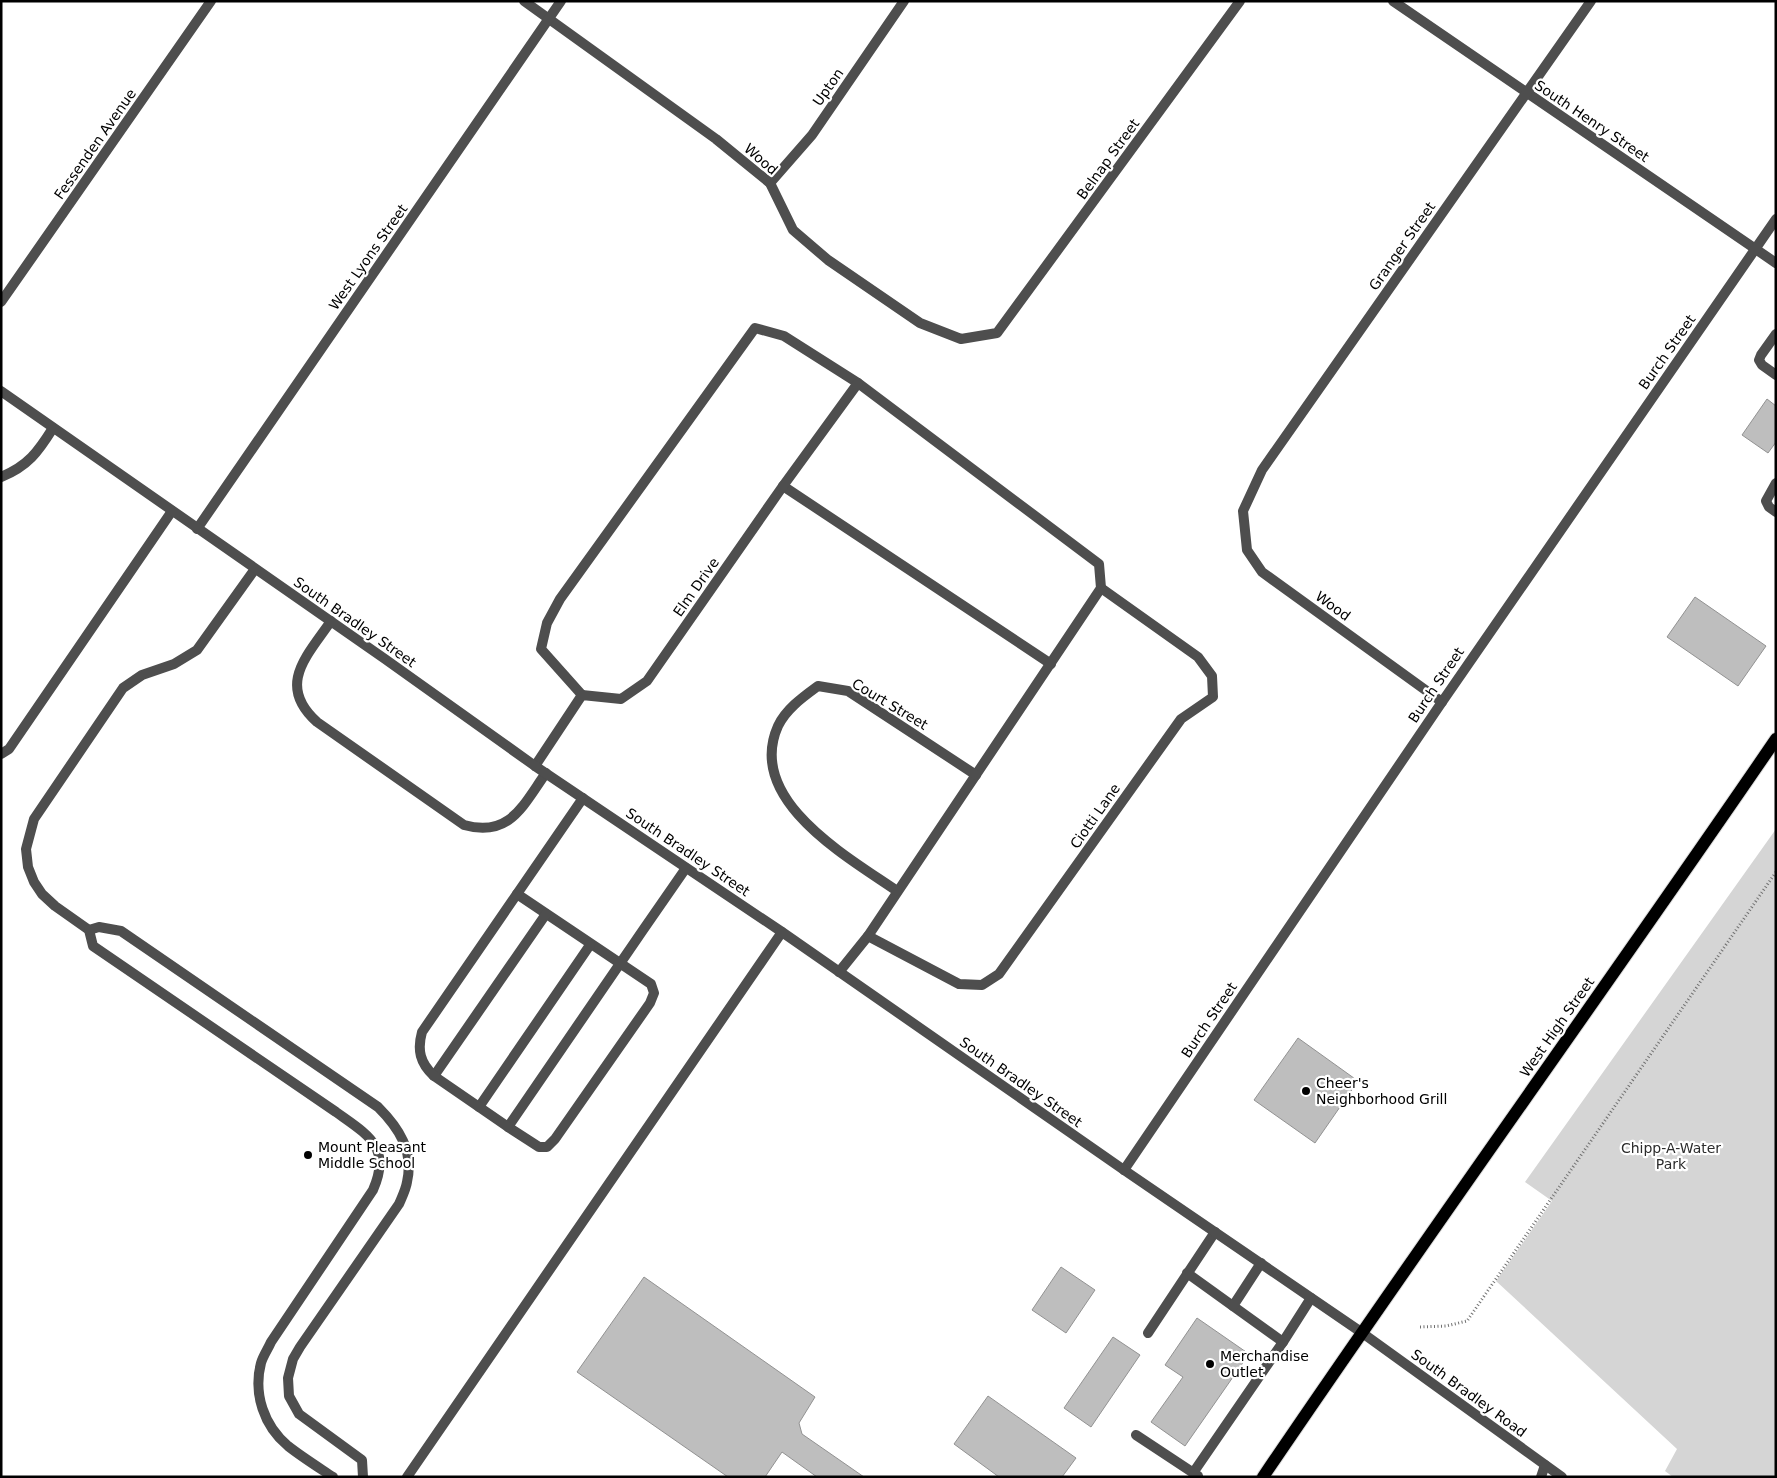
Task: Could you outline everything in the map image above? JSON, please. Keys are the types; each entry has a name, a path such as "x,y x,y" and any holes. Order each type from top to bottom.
{"main road":[{"name":"West High Street","path":"1262,1477 1361,1332 1684,874 1776,739"}],"street":[{"name":"Fessenden Avenue","path":"1,302 211,1"},
{"name":"Wood","path":"524,1 716,139 770,184 793,230 828,260 920,323 961,339 997,333"},
{"name":"West Lyons Street","path":"197,529 561,1"},
{"name":"Upton","path":"770,184 812,134 904,1"},
{"name":"Belnap Street","path":"997,333 1240,1"},
{"name":"South Henry Street","path":"1393,1 1776,263"},
{"name":"Granger Street","path":"1243,512 1262,470 1591,1"},
{"name":"Burch Street","path":"1124,1170 1442,702 1776,219"},
{"path":"535,766 582,695 541,649 547,623 560,599 755,328 784,336 858,383 1099,564 1101,588 868,936 839,972"},
{"path":"1776,334 1759,360 1762,365 1776,375"},
{"name":"Elm Drive","path":"582,695 621,699 647,681 858,383"},
{"name":"South Bradley Street","path":"1,392 331,621 535,766 782,932 1361,1332"},
{"path":"1,477 14,472 37,453 53,428"},
{"path":"1776,483 1766,501 1769,508 1776,512"},
{"path":"784,486 1051,664"},
{"path":"1,754 10,749 172,511"},
{"name":"Wood","path":"1243,512 1247,550 1262,572 1442,702"},
{"path":"255,569 197,650 174,664 142,676 123,688 34,819 26,849 28,867 34,882 42,894 55,906 89,930 93,946 336,1112 362,1131 377,1151 380,1162 380,1174 373,1190 271,1342 262,1362 258,1380 259,1398 264,1416 276,1434 288,1446 333,1477"},
{"name":"Ciotti Lane","path":"868,936 959,984 982,985 999,974 1181,718 1213,697 1212,676 1198,657 1101,588"},
{"path":"331,621 301,663 297,689 306,712 330,732 464,825 475,828 496,826 508,821 517,813 546,773"},
{"name":"Court Street","path":"897,891 823,840 787,802 775,776 771,752 778,726 792,706 818,686 848,691 976,775"},
{"path":"517,894 590,945 651,984 654,993 650,1003 555,1139 547,1147 539,1147 434,1076 426,1069 419,1052 419,1042 422,1032 583,798"},
{"path":"508,1127 686,868"},
{"path":"434,1076 546,914"},
{"path":"89,930 99,927 121,931 378,1107 401,1134 407,1150 409,1165 407,1182 399,1204 300,1347 293,1359 288,1378 289,1396 299,1414 362,1460 363,1477"},
{"path":"407,1477 782,932"},
{"path":"478,1107 590,945"},
{"path":"1148,1333 1215,1232"},
{"path":"1233,1306 1261,1263"},
{"path":"1187,1274 1283,1342"},
{"path":"1136,1434 1196,1475 1311,1298"},
{"name":"South Bradley Road","path":"1361,1332 1562,1477"},
{"path":"1541,1477 1546,1465"}],"path":[{"path":"1420,1327 1446,1326 1467,1321 1776,872"}],"green space":[{"name":"Chipp-A-Water Park","path":"1776,829 1776,1477 1673,1477 1665,1471 1677,1449 1496,1281 1552,1201 1525,1182"}],"building":[{"path":"1767,399 1776,406 1776,442 1768,453 1742,435"},
{"path":"1695,597 1766,646 1738,686 1667,637"},
{"name":"Cheer's Neighborhood Grill","path":"1298,1038 1358,1081 1315,1143 1254,1100"},
{"path":"1061,1267 1095,1290 1066,1333 1032,1310"},
{"path":"644,1277 815,1397 799,1423 802,1434 864,1477 817,1477 782,1452 765,1477 728,1477 577,1372"},
{"path":"1197,1318 1249,1354 1185,1446 1151,1422 1183,1377 1165,1365"},
{"path":"1113,1337 1140,1355 1091,1427 1064,1408"},
{"path":"988,1396 1076,1458 1062,1477 999,1477 954,1444"}],"place":[{"name":"Cheer's Neighborhood Grill","path":"1306,1091"},
{"name":"Mount Pleasant Middle School","path":"308,1155"},
{"name":"Merchandise Outlet","path":"1210,1364"}]}
